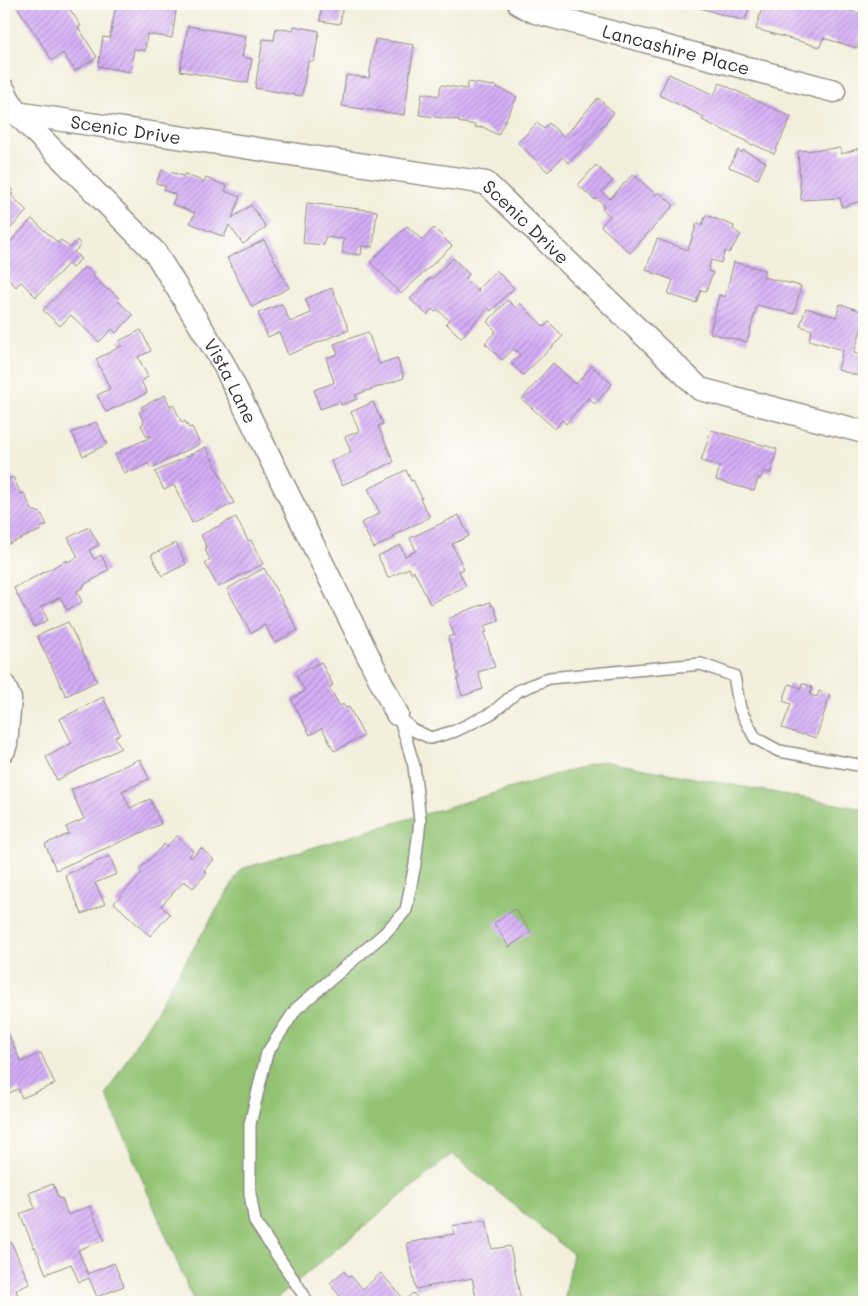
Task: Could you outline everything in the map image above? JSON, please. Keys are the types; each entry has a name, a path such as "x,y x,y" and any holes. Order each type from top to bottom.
{"street":[{"name":"Lancashire Place","path":"519,4 535,12 834,91"},
{"name":"Vista Lane","path":"4,90 16,113 154,252 223,363 398,715"},
{"name":"Scenic Drive","path":"16,113 486,183 700,390 864,432"},
{"path":"4,685 10,699 4,750"}],"lane":[{"path":"398,715 413,730 431,738 455,731 492,713 518,691 549,678 701,664 734,676 740,709 755,738 779,751 864,766"},
{"path":"306,1302 304,1294 255,1222 250,1194 250,1124 267,1053 296,1009 385,933 406,910 416,864 420,821 414,766 398,715"}],"green space":[{"path":"602,761 864,809 864,1302 564,1302 573,1254 452,1154 272,1302 194,1302 106,1094 241,869"}],"building":[{"path":"71,4 73,6 69,8 81,26 78,27 97,57 75,71 63,53 52,60 16,5"},
{"path":"116,4 177,4 172,38 147,34 145,51 134,49 130,72 98,66 103,37 110,38"},
{"path":"322,4 343,4 340,24 320,21"},
{"path":"686,4 750,4 745,21"},
{"path":"763,4 832,4 832,6 864,15 864,24 857,48 823,38 820,47 756,29"},
{"path":"188,26 246,36 242,57 252,59 248,83 180,71"},
{"path":"294,26 319,31 314,61 308,61 302,96 255,88 263,39 274,40 276,28 293,31"},
{"path":"375,39 414,45 404,115 342,106 346,75 369,78"},
{"path":"669,74 714,95 720,83 791,117 774,154 702,120 704,117 659,95"},
{"path":"468,82 493,85 517,97 498,135 481,126 481,128 475,127 476,125 458,122 459,120 419,115 422,93 439,96 441,85 467,89"},
{"path":"598,98 614,113 569,163 562,157 548,172 518,143 537,123 544,129 549,123 564,137"},
{"path":"864,147 864,200 842,207 840,198 801,200 798,151 841,148 841,154"},
{"path":"738,150 742,153 743,150 766,162 758,179 729,167"},
{"path":"596,165 613,181 602,192 610,199 633,174 656,195 659,192 674,205 630,253 601,226 610,216 602,209 604,205 596,198 595,200 578,185"},
{"path":"162,170 183,176 185,174 204,182 206,178 227,186 225,191 240,197 232,218 251,205 266,227 243,244 229,225 224,237 190,223 195,213 172,204 176,195 164,190 165,186 156,183"},
{"path":"4,182 14,192 11,195 27,211 4,235"},
{"path":"307,203 377,211 373,247 362,246 361,255 342,253 344,239 325,237 324,245 303,243"},
{"path":"706,215 734,226 733,229 741,235 729,253 725,251 721,263 711,260 708,271 713,273 706,291 701,290 696,303 668,294 673,280 646,270 657,239 688,250 697,223 702,225"},
{"path":"32,219 58,243 61,240 70,248 77,240 81,245 74,252 81,259 72,268 68,264 36,297 21,282 16,287 4,275 4,260 6,257 4,255 4,248"},
{"path":"407,226 422,240 434,228 452,246 401,294 370,262"},
{"path":"264,240 289,288 252,307 227,258"},
{"path":"453,258 469,274 465,279 478,292 478,289 496,270 514,288 491,311 488,308 461,338 446,323 449,320 438,310 435,312 432,309 427,315 410,299"},
{"path":"734,262 765,270 763,277 801,286 794,314 757,305 747,342 710,333 719,295 725,297"},
{"path":"84,268 87,268 95,275 93,277 119,298 117,300 133,315 116,333 112,329 99,342 71,315 60,326 43,310"},
{"path":"332,288 349,330 288,355 279,332 268,337 258,313 282,304 290,322 311,313 305,299"},
{"path":"508,300 516,308 520,303 544,327 549,322 563,336 523,375 511,363 520,355 514,349 502,360 485,343 496,331 487,322"},
{"path":"840,304 864,312 864,319 854,353 864,356 859,376 838,370 843,350 809,340 812,330 800,326 806,308 836,317"},
{"path":"141,330 151,351 138,357 148,377 141,381 147,393 106,412 97,395 110,389 96,359 122,346 119,341"},
{"path":"368,332 379,364 397,358 404,378 355,395 357,399 341,405 340,402 320,409 314,390 334,382 326,358 338,354 334,344"},
{"path":"553,363 576,384 592,366 612,384 595,404 588,398 566,424 562,420 555,429 522,399"},
{"path":"165,395 170,406 173,404 182,423 185,421 189,428 192,427 200,444 151,468 148,463 131,472 130,470 124,473 115,455 151,437 150,435 147,437 141,425 144,423 139,412 143,410 141,407"},
{"path":"373,402 383,424 378,426 394,462 342,485 331,461 351,452 345,437 359,431 351,412"},
{"path":"96,422 107,444 83,456 72,433"},
{"path":"711,430 777,449 771,473 764,471 761,478 758,478 754,491 716,480 720,466 701,461"},
{"path":"206,447 234,503 192,523 174,485 164,490 155,472"},
{"path":"406,470 411,481 413,480 422,498 420,499 430,517 374,548 361,523 380,513 368,489"},
{"path":"13,477 21,494 24,493 32,510 41,513 47,525 40,528 41,530 4,546 4,481"},
{"path":"459,515 469,536 452,544 464,569 459,571 466,586 430,604 414,571 411,573 409,568 388,578 378,556 400,545 405,556 416,551 410,538"},
{"path":"236,517 248,541 251,540 263,564 218,587 205,563 210,560 201,535"},
{"path":"89,527 99,545 89,550 94,559 101,555 109,570 101,573 102,575 83,585 84,587 77,591 82,602 67,610 60,597 41,607 48,620 34,627 14,588 67,560 67,562 78,557 68,538"},
{"path":"176,543 186,564 162,576 151,555"},
{"path":"264,568 298,630 275,643 265,625 251,633 227,589"},
{"path":"490,602 499,621 484,626 487,632 484,633 495,667 478,672 483,689 462,696 457,679 459,678 457,667 448,637 454,635 448,619"},
{"path":"68,622 97,681 66,696 37,636"},
{"path":"321,662 333,685 329,687 340,706 343,704 346,708 349,707 364,736 334,751 322,728 310,735 291,699 305,691 296,675"},
{"path":"802,683 812,687 810,695 817,697 819,691 830,695 816,738 782,728 791,704 783,701 789,684 801,688"},
{"path":"103,697 120,734 115,737 121,748 57,780 46,757 72,743 60,719"},
{"path":"140,759 149,779 122,791 130,808 150,799 161,824 56,870 45,844 69,834 66,827 84,819 71,790"},
{"path":"177,836 193,851 189,856 192,858 201,848 214,860 204,870 207,873 193,888 184,881 161,906 170,914 150,936 114,903 142,873 139,870 164,844 166,847"},
{"path":"110,856 117,874 95,883 105,904 82,914 65,875"},
{"path":"515,909 531,932 509,947 494,923"},
{"path":"4,1024 21,1062 41,1053 55,1084 22,1098 18,1089 5,1095"},
{"path":"53,1184 59,1199 62,1198 68,1215 90,1206 104,1240 78,1250 88,1274 114,1263 124,1286 97,1297 89,1278 79,1282 71,1264 46,1274 20,1214 35,1208 29,1193"},
{"path":"486,1220 492,1249 510,1246 521,1301 477,1302 472,1278 416,1289 407,1243 454,1234 452,1226"},
{"path":"11,1242 30,1284 16,1290 21,1302 4,1302 4,1245"},
{"path":"344,1271 363,1289 381,1273 405,1300 413,1293 421,1302 345,1302 330,1283"}]}
